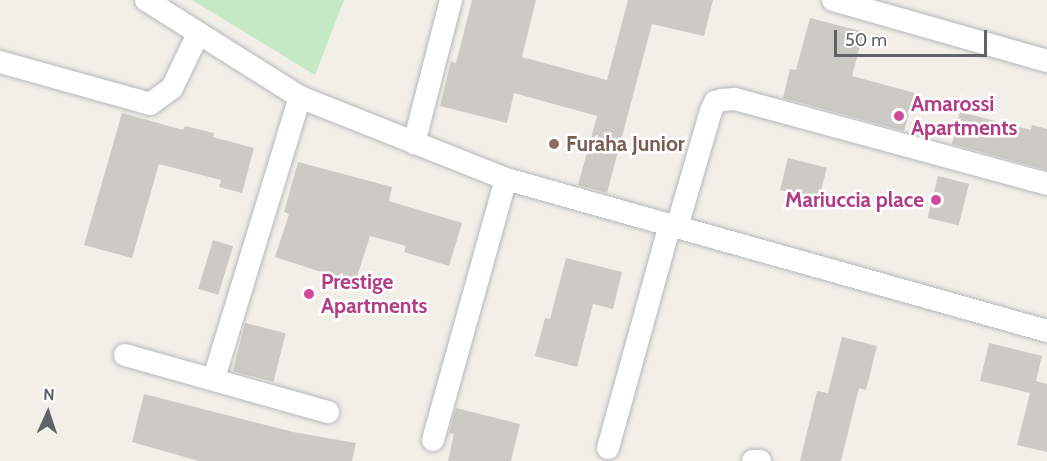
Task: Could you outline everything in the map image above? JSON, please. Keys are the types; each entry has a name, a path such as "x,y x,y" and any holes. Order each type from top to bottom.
{"street":[{"path":"146,0 300,97 506,179 1047,331"},
{"path":"414,143 451,0"},
{"path":"833,0 1047,61"},
{"path":"0,62 150,104 172,88 198,34"},
{"path":"214,378 300,97"},
{"path":"608,448 711,111 722,99 735,99 1047,184"},
{"path":"433,440 506,179"},
{"path":"125,355 214,378 328,412"},
{"path":"753,461 760,461"}],"green space":[{"path":"192,0 344,0 315,75"}],"building":[{"path":"472,0 536,0 522,57 607,80 628,0 713,0 704,36 652,24 607,193 578,185 597,116 514,93 507,123 440,106 451,61 456,63"},
{"path":"810,18 864,32 852,76 915,93 904,131 783,98 790,69 796,70"},
{"path":"960,112 1031,130 1032,125 1047,129 1047,170 952,144"},
{"path":"122,113 183,130 185,126 214,133 213,137 254,148 242,193 219,187 221,180 159,164 132,258 84,245"},
{"path":"788,158 827,168 819,200 780,190"},
{"path":"298,162 392,187 389,201 462,223 449,266 404,252 406,246 370,236 355,283 275,257 289,214 284,212"},
{"path":"938,176 969,184 959,225 928,218"},
{"path":"213,240 233,246 218,295 198,289"},
{"path":"566,258 622,272 613,309 593,304 577,367 535,356 545,318 550,319"},
{"path":"245,323 286,333 274,382 233,372"},
{"path":"842,337 877,346 866,390 859,388 841,461 800,461 817,391 828,393"},
{"path":"989,343 1042,356 1036,381 1047,384 1047,452 1017,445 1030,393 980,381"},
{"path":"144,394 293,432 356,443 352,461 199,461 132,442"},
{"path":"456,408 520,424 511,461 448,461 454,434 449,433"}],"place":[{"name":"Amarossi Apartments","path":"899,116"},
{"name":"Furaha Junior","path":"554,144"},
{"name":"Mariuccia place","path":"936,200"},
{"name":"Prestige Apartments","path":"309,294"}]}
